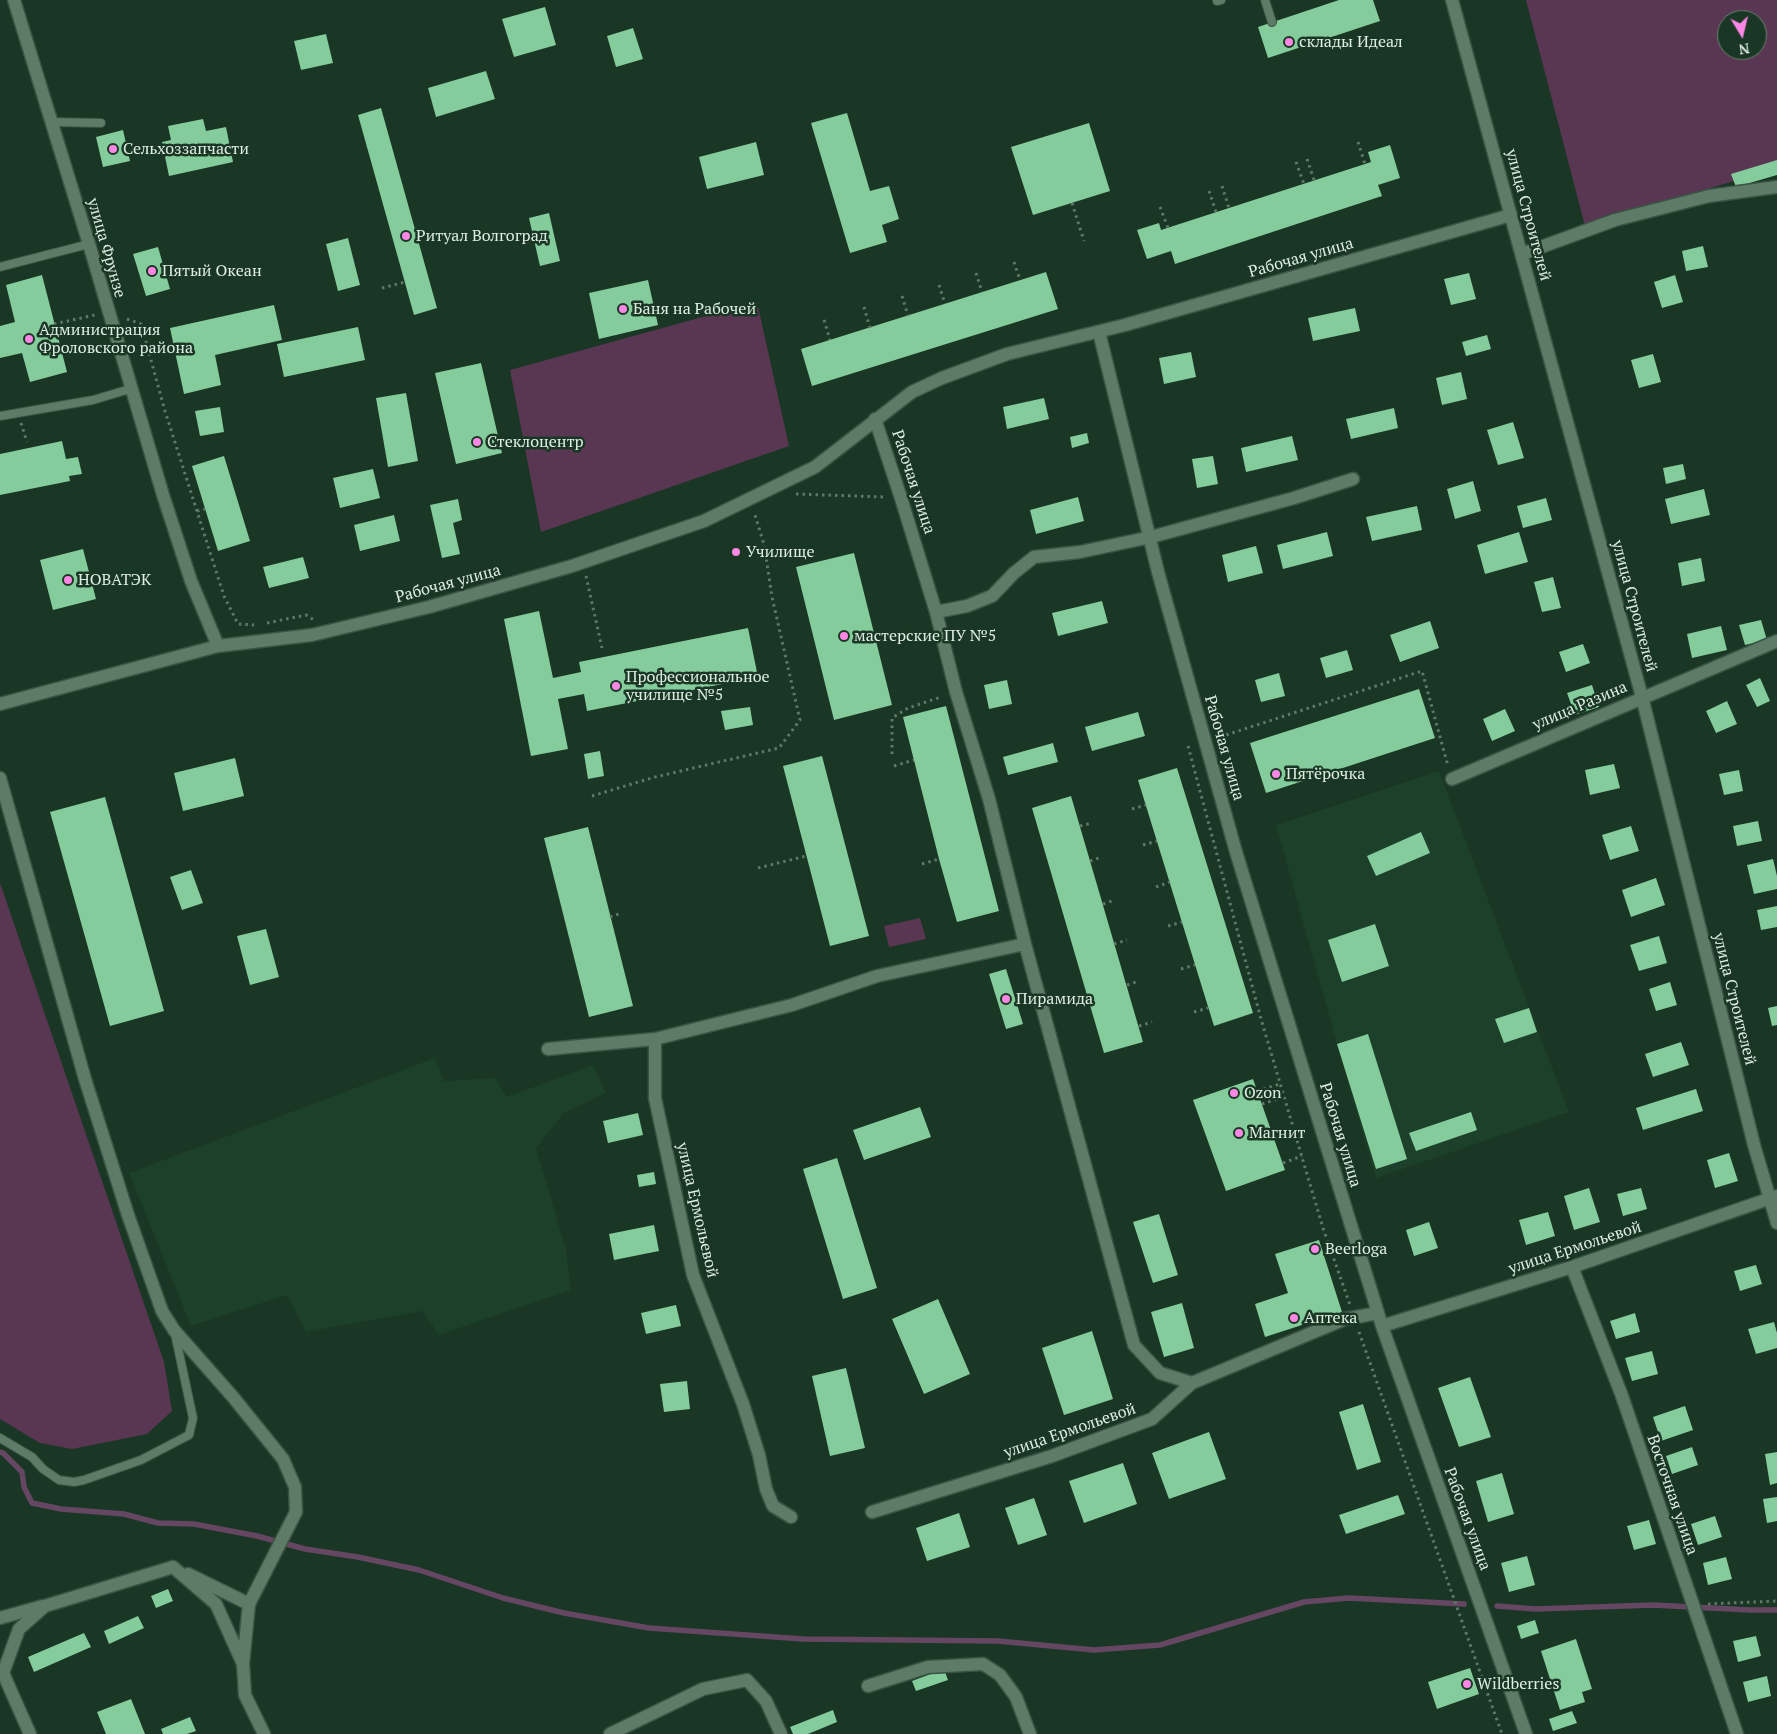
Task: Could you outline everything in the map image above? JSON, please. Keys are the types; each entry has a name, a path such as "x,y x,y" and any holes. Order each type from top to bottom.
{"street":[{"name":"улица Фрунзе","path":"14,0 89,244 130,389 191,580 218,646"},
{"name":"улица Строителей","path":"1452,0 1642,697 1773,1198 1777,1223"},
{"path":"1522,254 1615,220 1709,196 1777,187"},
{"name":"Рабочая улица","path":"0,704 218,646 312,635 429,607 583,563 704,521 815,467 912,392 942,378 1007,354 1099,332 1510,215"},
{"name":"Рабочая улица","path":"1099,332 1161,581 1236,852 1382,1326 1526,1734"},
{"name":"Рабочая улица","path":"875,419 936,612 956,692 988,799 1025,944 1134,1345 1160,1373 1192,1383"},
{"path":"936,612 967,606 992,596 1034,557 1080,552 1151,537 1294,498 1353,479"},
{"name":"улица Разина","path":"1452,778 1777,641"},
{"path":"0,778 85,1079 128,1215 162,1311 174,1330 234,1397 283,1459 295,1487 296,1512 250,1604 243,1664 245,1695 264,1734"},
{"path":"548,1049 655,1039 792,1005 877,976 948,959 1025,944"},
{"name":"улица Ермольевой","path":"655,1039 655,1098 693,1275 743,1404 759,1455 766,1489 773,1506 791,1517"},
{"name":"улица Ермольевой","path":"1382,1326 1572,1267 1773,1198"},
{"name":"Восточная улица","path":"1572,1267 1622,1396 1737,1734"},
{"name":"улица Ермольевой","path":"872,1512 1052,1456 1152,1419 1192,1383 1345,1318 1378,1313"},
{"path":"0,1618 172,1567 250,1604"},
{"path":"172,1567 216,1604 243,1664"},
{"path":"30,1734 2,1670 19,1629 45,1606"},
{"path":"868,1686 928,1667 983,1664 1000,1675 1016,1697 1030,1734"},
{"path":"610,1734 703,1689 748,1680 766,1701 781,1734"}],"lane":[{"path":"1217,0 1217,2 1222,0"},
{"path":"1265,0 1272,22"},
{"path":"52,122 101,123"},
{"path":"0,267 89,244"},
{"path":"0,416 94,400 130,389"},
{"path":"0,1438 32,1457 43,1469 59,1480 74,1482 141,1460 189,1435 193,1418 174,1330"}],"path":[{"path":"1358,142 1365,164"},
{"path":"1307,158 1314,180"},
{"path":"1296,162 1304,184"},
{"path":"1222,186 1229,208"},
{"path":"1209,191 1216,212"},
{"path":"1072,203 1084,241"},
{"path":"1160,206 1168,228"},
{"path":"1014,262 1020,280"},
{"path":"976,273 982,292"},
{"path":"382,288 405,282"},
{"path":"939,285 945,304"},
{"path":"902,296 908,316"},
{"path":"864,307 870,328"},
{"path":"54,324 108,312 141,324 165,412 224,596 238,624 259,625 306,615 332,630"},
{"path":"824,320 830,340"},
{"path":"788,494 901,498"},
{"path":"592,796 655,777 779,748 800,720 772,597 764,544 749,500"},
{"path":"197,511 205,509"},
{"path":"583,563 602,648"},
{"path":"1205,742 1422,670 1452,778"},
{"path":"892,754 892,718 908,708 956,692"},
{"path":"1188,746 1261,1019 1323,1228 1502,1734"},
{"path":"894,766 914,760"},
{"path":"1132,809 1146,806"},
{"path":"1080,826 1092,823"},
{"path":"1143,845 1157,841"},
{"path":"758,868 806,856"},
{"path":"1090,861 1102,857"},
{"path":"922,864 939,860"},
{"path":"1156,887 1170,882"},
{"path":"1102,904 1115,900"},
{"path":"610,917 622,913"},
{"path":"1168,926 1182,922"},
{"path":"1114,944 1127,940"},
{"path":"1181,969 1195,965"},
{"path":"1127,985 1140,981"},
{"path":"1194,1012 1208,1008"},
{"path":"1139,1026 1152,1022"},
{"path":"1257,1091 1280,1084"},
{"path":"1262,1104 1284,1097"},
{"path":"1283,1163 1302,1156"},
{"path":"1692,1604 1777,1601"}],"shaded area":[{"path":"1526,0 1777,0 1777,168 1585,226"},
{"path":"757,302 789,446 541,532 510,370"},
{"path":"1439,771 1569,1112 1376,1178 1276,825"},
{"path":"0,883 164,1362 172,1411 147,1434 72,1449 40,1443 0,1419"},
{"path":"920,918 926,939 889,947 884,926"},
{"path":"435,1058 444,1081 495,1078 507,1097 593,1065 606,1093 564,1113 536,1148 566,1249 571,1290 439,1335 422,1311 306,1332 287,1295 191,1326 129,1173"}],"building":[{"name":"склады Идеал","path":"1339,0 1373,0 1380,21 1268,58 1258,27"},
{"path":"545,7 556,45 514,57 502,19"},
{"path":"633,28 643,59 616,67 607,36"},
{"path":"326,34 333,63 301,70 294,41"},
{"path":"486,71 495,99 436,117 428,88"},
{"path":"381,108 437,308 414,315 358,115"},
{"path":"847,113 870,191 889,186 899,219 882,225 887,242 850,253 811,123"},
{"path":"203,119 206,131 226,127 233,162 169,176 162,142 171,140 168,126"},
{"path":"1089,123 1110,191 1033,215 1011,147"},
{"name":"Сельхоззапчасти","path":"123,130 130,161 103,167 96,137"},
{"path":"756,142 764,175 707,189 699,157"},
{"path":"1390,145 1400,178 1378,185 1382,196 1175,264 1171,251 1147,259 1137,230 1159,223 1161,230 1371,162 1368,152"},
{"path":"1777,160 1777,175 1736,187 1731,174"},
{"path":"549,213 560,261 540,266 529,218"},
{"path":"348,238 360,285 338,291 326,244"},
{"path":"1703,246 1708,267 1686,271 1682,251"},
{"name":"Пятый Океан","path":"158,247 170,289 146,296 133,254"},
{"path":"1046,272 1058,309 812,386 801,349"},
{"path":"1469,273 1476,299 1451,305 1444,279"},
{"name":"Администрация Фроловского района","path":"42,275 67,372 30,382 22,353 0,358 0,326 15,322 6,285"},
{"path":"1675,275 1683,302 1662,308 1654,282"},
{"name":"Баня на Рабочей","path":"648,280 658,325 599,339 589,293"},
{"path":"274,305 282,340 215,355 221,385 184,394 170,328"},
{"path":"1355,308 1360,331 1313,341 1308,318"},
{"path":"358,327 365,360 284,377 277,344"},
{"path":"1487,335 1491,349 1466,356 1462,342"},
{"path":"1191,352 1196,377 1164,384 1159,358"},
{"path":"1653,354 1661,382 1639,388 1631,360"},
{"path":"481,363 502,453 456,464 435,373"},
{"path":"1461,372 1467,399 1442,405 1436,378"},
{"path":"406,393 418,461 388,467 376,398"},
{"path":"1044,398 1049,419 1007,429 1003,407"},
{"path":"220,407 224,432 200,436 195,411"},
{"path":"1394,408 1398,428 1351,439 1346,419"},
{"path":"1513,422 1524,458 1498,465 1487,430"},
{"path":"1087,433 1089,443 1072,448 1070,437"},
{"path":"1292,436 1298,460 1246,472 1241,448"},
{"path":"62,441 66,459 78,457 82,474 69,476 70,481 0,495 0,454"},
{"path":"224,456 250,541 218,551 192,466"},
{"path":"1213,456 1218,484 1197,488 1192,459"},
{"path":"1683,464 1686,479 1666,484 1663,468"},
{"path":"373,469 380,498 340,508 333,478"},
{"path":"1473,481 1481,511 1455,519 1447,489"},
{"path":"1704,489 1710,515 1671,524 1665,499"},
{"path":"1078,497 1084,521 1036,534 1030,510"},
{"path":"1546,498 1552,520 1523,528 1517,506"},
{"path":"458,499 462,520 453,523 460,554 442,558 430,505"},
{"path":"1417,506 1422,530 1372,541 1366,517"},
{"path":"394,515 400,541 360,551 354,525"},
{"path":"1327,532 1333,556 1283,569 1277,545"},
{"path":"1519,532 1528,562 1485,574 1477,545"},
{"path":"1256,546 1263,573 1228,582 1222,555"},
{"name":"НОВАТЭК","path":"83,549 96,599 53,610 40,560"},
{"name":"мастерские ПУ №5","path":"854,553 892,705 834,720 796,567"},
{"path":"303,557 309,578 269,588 263,567"},
{"path":"1701,558 1705,581 1682,586 1678,563"},
{"path":"1553,577 1561,608 1542,612 1534,582"},
{"path":"1102,601 1108,623 1058,636 1052,613"},
{"name":"Профессиональное училище №5","path":"539,611 553,678 581,672 579,662 748,628 758,677 587,711 584,694 558,699 568,749 531,756 504,619"},
{"path":"1761,620 1767,640 1745,645 1739,625"},
{"path":"1430,621 1439,648 1400,662 1390,635"},
{"path":"1721,626 1727,650 1692,658 1687,634"},
{"path":"1583,644 1590,663 1566,672 1559,652"},
{"path":"1347,650 1353,670 1326,678 1320,658"},
{"path":"1279,673 1285,696 1261,702 1255,680"},
{"path":"1760,678 1770,701 1757,707 1746,685"},
{"path":"1007,680 1012,704 989,709 984,685"},
{"path":"1592,685 1599,707 1575,715 1567,693"},
{"path":"1419,689 1435,738 1266,793 1250,743"},
{"path":"1727,701 1737,724 1716,733 1706,711"},
{"path":"946,706 999,911 957,922 903,717"},
{"path":"750,707 753,725 725,730 721,711"},
{"path":"1505,709 1515,731 1492,741 1483,719"},
{"path":"1138,712 1145,736 1092,751 1085,727"},
{"path":"1053,743 1058,762 1008,775 1003,757"},
{"path":"600,751 604,776 588,779 584,754"},
{"path":"822,756 869,936 830,946 783,766"},
{"path":"235,758 244,796 183,811 174,773"},
{"path":"1614,764 1620,788 1590,795 1585,770"},
{"path":"1177,768 1253,1013 1214,1026 1138,780"},
{"path":"1739,770 1743,791 1724,795 1719,774"},
{"path":"1071,796 1143,1042 1104,1053 1032,808"},
{"path":"105,797 164,1011 110,1026 50,812"},
{"path":"1758,821 1762,841 1737,846 1733,826"},
{"path":"1631,826 1639,851 1610,860 1602,835"},
{"path":"588,827 633,1006 589,1017 544,838"},
{"path":"1421,832 1430,853 1376,876 1367,856"},
{"path":"1773,859 1777,876 1777,889 1754,894 1747,865"},
{"path":"191,870 203,903 182,910 170,877"},
{"path":"1656,878 1665,905 1631,917 1622,890"},
{"path":"1777,906 1777,927 1761,930 1757,910"},
{"path":"1375,924 1389,966 1342,982 1328,940"},
{"path":"266,929 279,977 250,985 237,936"},
{"path":"1659,936 1667,963 1639,971 1630,945"},
{"name":"Пирамида","path":"1006,969 1023,1024 1006,1029 989,974"},
{"path":"1670,982 1677,1005 1656,1011 1649,989"},
{"path":"1777,1006 1777,1025 1772,1026 1768,1008"},
{"path":"1529,1008 1537,1032 1504,1043 1495,1019"},
{"path":"1368,1034 1407,1159 1376,1169 1337,1044"},
{"path":"1681,1042 1689,1065 1653,1077 1645,1054"},
{"name":"Магнит","path":"1253,1079 1285,1170 1226,1191 1193,1100"},
{"path":"1696,1089 1703,1111 1643,1130 1636,1108"},
{"path":"920,1107 931,1137 864,1160 853,1130"},
{"path":"1471,1112 1477,1130 1416,1151 1409,1133"},
{"path":"638,1113 643,1135 608,1143 603,1121"},
{"path":"1729,1153 1738,1181 1715,1188 1707,1160"},
{"path":"837,1158 877,1288 843,1299 803,1169"},
{"path":"654,1172 656,1184 639,1187 637,1175"},
{"path":"1589,1188 1600,1222 1574,1230 1564,1196"},
{"path":"1641,1188 1647,1209 1623,1216 1617,1194"},
{"path":"1548,1212 1555,1236 1526,1245 1519,1220"},
{"path":"1159,1214 1178,1275 1153,1283 1133,1222"},
{"path":"1429,1222 1438,1248 1414,1256 1406,1230"},
{"path":"654,1225 659,1251 614,1260 609,1234"},
{"path":"1319,1240 1342,1312 1265,1337 1255,1304 1288,1293 1275,1254"},
{"path":"1756,1265 1762,1284 1740,1291 1734,1271"},
{"path":"938,1299 970,1374 924,1394 892,1319"},
{"path":"1182,1303 1194,1348 1164,1357 1151,1312"},
{"path":"676,1305 681,1326 646,1334 641,1313"},
{"path":"1635,1313 1640,1332 1616,1339 1610,1321"},
{"path":"1774,1322 1777,1333 1777,1348 1756,1354 1748,1329"},
{"path":"1092,1331 1113,1399 1064,1415 1042,1348"},
{"path":"1652,1351 1658,1374 1632,1381 1625,1358"},
{"path":"846,1368 865,1448 830,1456 812,1376"},
{"path":"1470,1377 1491,1437 1459,1447 1438,1388"},
{"path":"687,1381 690,1409 664,1412 660,1384"},
{"path":"1363,1404 1381,1462 1357,1470 1339,1412"},
{"path":"1685,1406 1693,1430 1661,1441 1653,1417"},
{"path":"1209,1432 1226,1479 1169,1499 1152,1453"},
{"path":"1692,1447 1698,1465 1672,1474 1666,1456"},
{"path":"1777,1452 1777,1483 1770,1485 1765,1454"},
{"path":"1123,1463 1137,1504 1084,1523 1069,1481"},
{"path":"1502,1473 1514,1514 1488,1522 1476,1481"},
{"path":"1398,1495 1405,1514 1346,1534 1339,1515"},
{"path":"1777,1497 1777,1521 1767,1523 1763,1499"},
{"path":"1034,1498 1047,1535 1018,1545 1005,1508"},
{"path":"959,1513 970,1547 927,1561 916,1528"},
{"path":"1715,1516 1722,1537 1698,1545 1691,1524"},
{"path":"1649,1520 1656,1544 1634,1550 1627,1526"},
{"path":"1527,1556 1535,1585 1509,1592 1501,1563"},
{"path":"1726,1557 1732,1579 1708,1585 1703,1563"},
{"path":"168,1589 173,1601 156,1608 151,1596"},
{"path":"138,1616 144,1628 109,1644 104,1631"},
{"path":"1535,1620 1539,1633 1521,1639 1517,1626"},
{"path":"84,1633 91,1647 34,1672 28,1657"},
{"path":"1756,1636 1761,1656 1738,1662 1733,1641"},
{"path":"1576,1639 1592,1689 1582,1692 1585,1702 1560,1710 1541,1651"},
{"path":"1470,1668 1479,1694 1437,1709 1428,1682"},
{"path":"944,1669 948,1680 916,1691 912,1681"},
{"path":"1767,1676 1771,1696 1748,1702 1743,1682"},
{"path":"131,1699 145,1734 106,1734 97,1712"},
{"path":"833,1710 837,1722 808,1734 793,1734 790,1727"},
{"path":"1572,1711 1577,1723 1553,1731 1549,1719"},
{"path":"190,1717 196,1731 187,1734 163,1734 161,1729"}],"waterway":[{"path":"0,1452 22,1472 24,1487 32,1503 61,1509 124,1514 158,1523 194,1524 257,1536 305,1549 358,1557 419,1570 503,1598 564,1613 649,1628 803,1639 998,1641 1094,1650 1160,1645 1304,1602 1349,1598 1464,1604"},
{"path":"1497,1606 1535,1609 1653,1605 1777,1610"}],"place":[{"name":"склады Идеал","path":"1289,42"},
{"name":"Сельхоззапчасти","path":"113,149"},
{"name":"Ритуал Волгоград","path":"406,236"},
{"name":"Пятый Океан","path":"152,271"},
{"name":"Баня на Рабочей","path":"623,309"},
{"name":"Администрация Фроловского района","path":"29,339"},
{"name":"Стеклоцентр","path":"477,442"},
{"name":"Училище","path":"736,552"},
{"name":"НОВАТЭК","path":"68,580"},
{"name":"мастерские ПУ №5","path":"844,636"},
{"name":"Профессиональное училище №5","path":"616,686"},
{"name":"Пятёрочка","path":"1276,774"},
{"name":"Пирамида","path":"1006,999"},
{"name":"Ozon","path":"1234,1093"},
{"name":"Магнит","path":"1239,1133"},
{"name":"Beerloga","path":"1315,1249"},
{"name":"Аптека","path":"1294,1318"},
{"name":"Wildberries","path":"1467,1684"}]}
